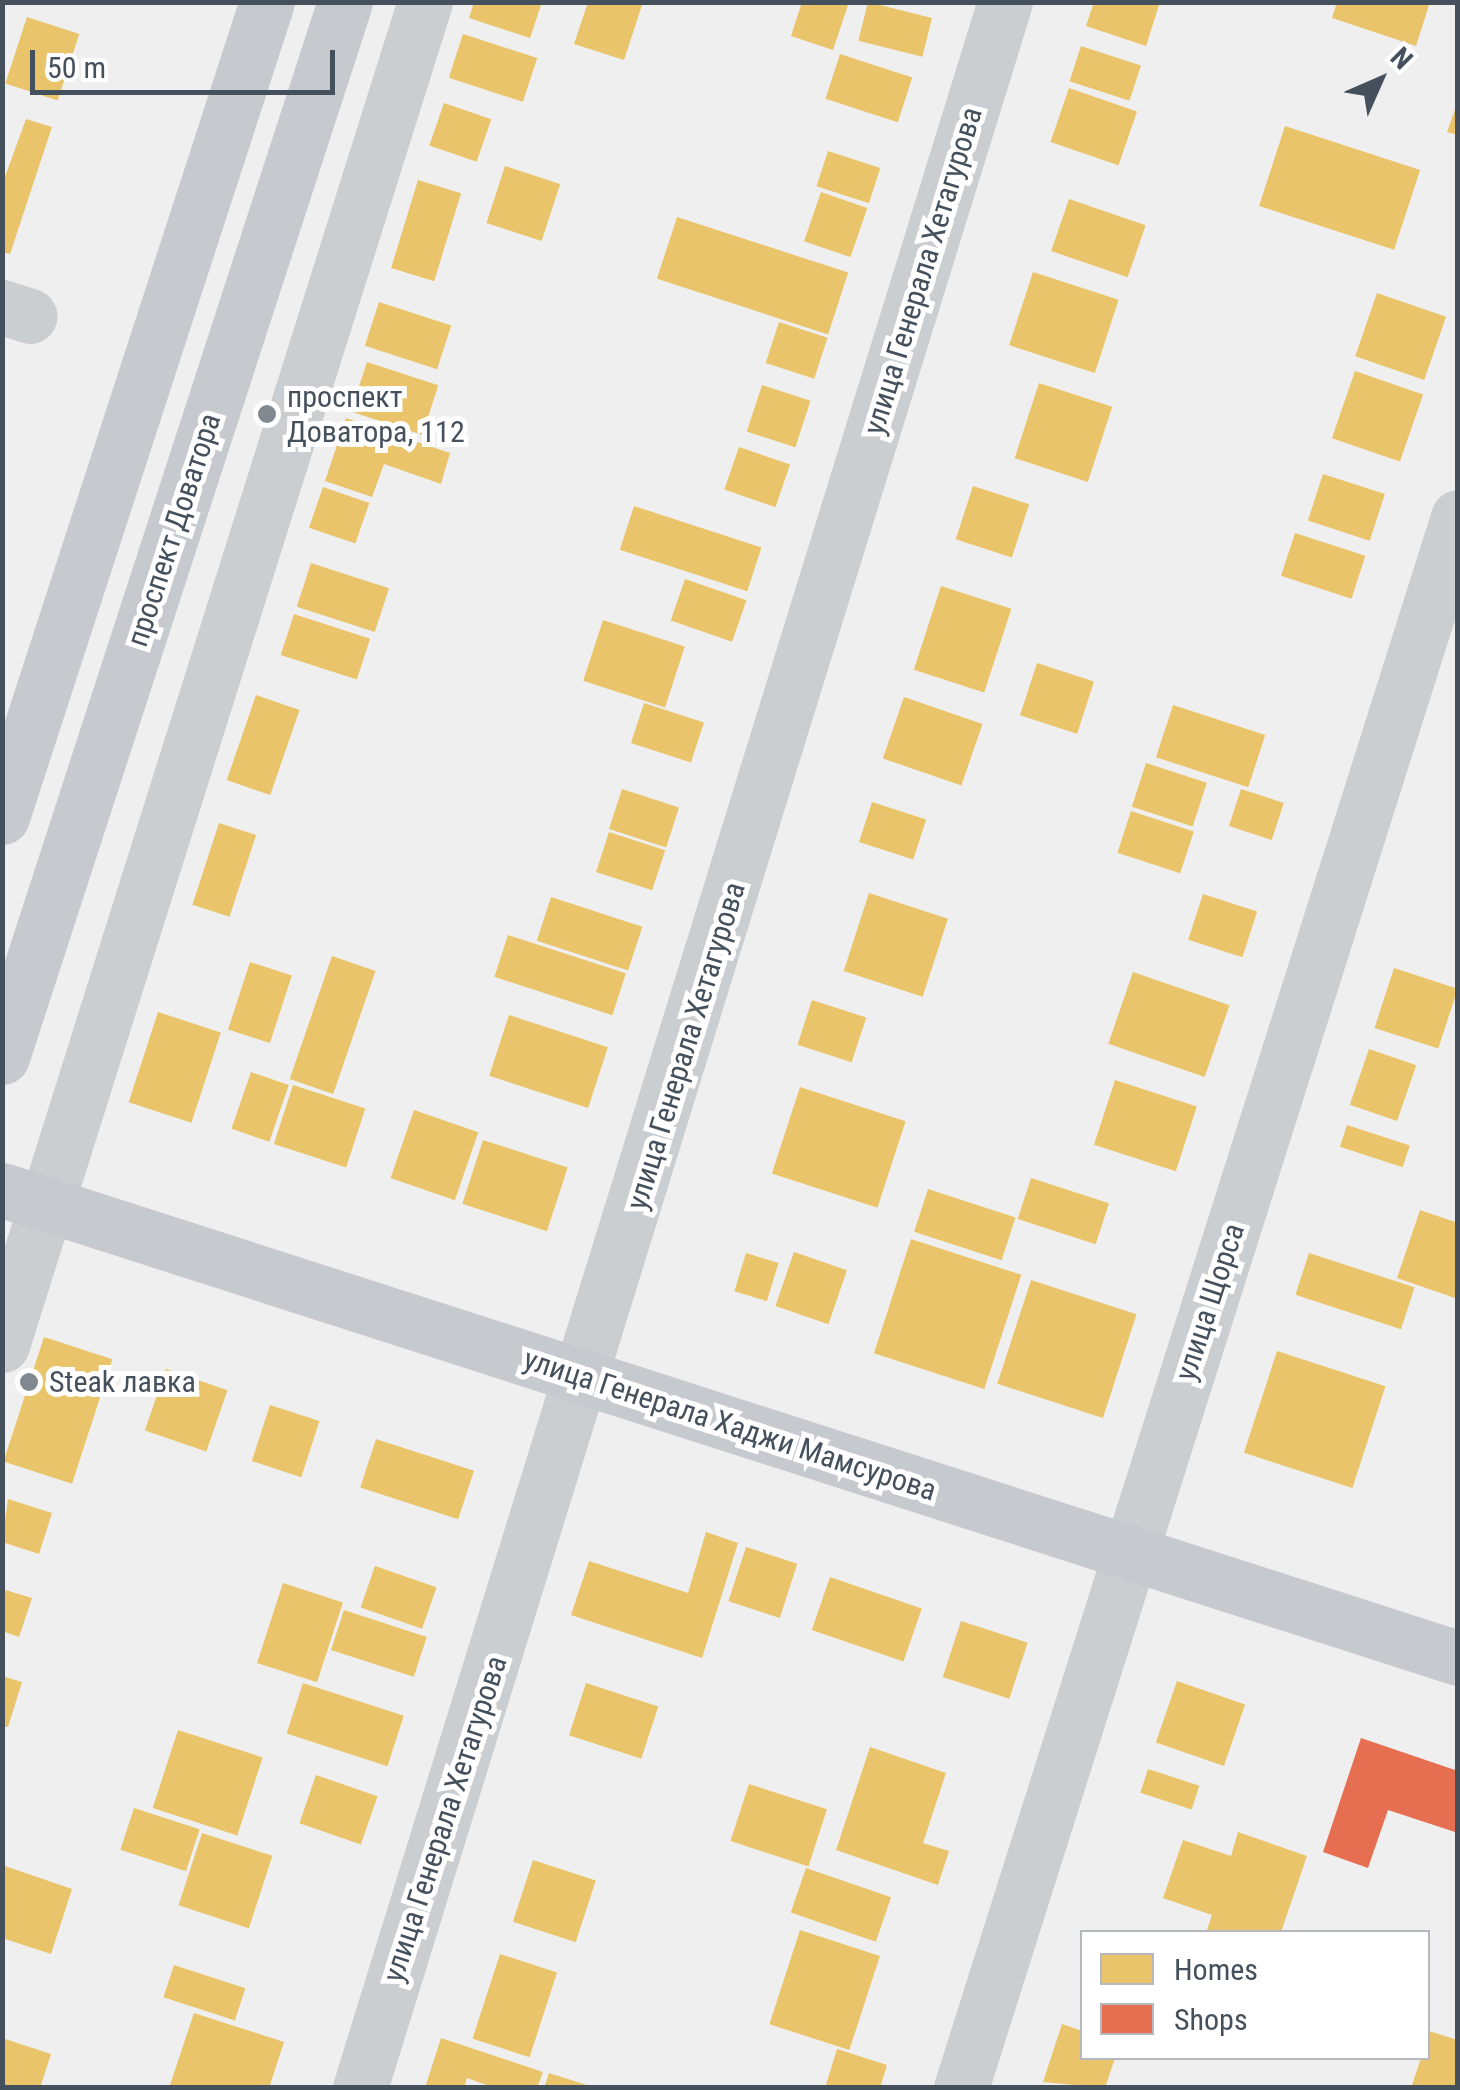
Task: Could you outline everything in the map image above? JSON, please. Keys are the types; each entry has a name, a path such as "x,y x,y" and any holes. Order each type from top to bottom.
{"main road":[{"path":"2,818 266,2"},
{"name":"проспект Доватора","path":"2,1057 345,2"},
{"name":"улица Генерала Хаджи Мамсурова","path":"26,1198 1458,1658"}],"street":[{"path":"2,1345 26,1198 425,2"},
{"name":"улица Генерала Хетагурова","path":"360,2088 584,1379 1004,2"},
{"name":"улица Щорса","path":"961,2088 1458,517"}],"building: Homes":[{"path":"474,2 542,2 530,38 469,18"},
{"path":"588,2 643,2 624,60 574,44"},
{"path":"802,2 849,2 833,50 791,36"},
{"path":"868,2 932,18 922,57 858,41"},
{"path":"1094,2 1160,2 1146,46 1086,26"},
{"path":"1337,2 1430,2 1416,46 1332,18"},
{"path":"27,17 79,34 58,101 5,84"},
{"path":"463,34 537,58 523,102 449,78"},
{"path":"1081,46 1141,65 1129,101 1070,81"},
{"path":"840,54 912,77 898,122 825,99"},
{"path":"1069,88 1137,111 1119,165 1050,142"},
{"path":"1458,101 1458,135 1447,132"},
{"path":"444,103 491,119 477,162 429,146"},
{"path":"26,119 52,127 10,254 2,252 2,185"},
{"path":"1285,126 1420,170 1394,250 1259,206"},
{"path":"828,151 880,168 869,203 817,186"},
{"path":"505,166 560,184 542,241 486,223"},
{"path":"418,180 461,193 434,281 391,268"},
{"path":"821,192 867,208 850,257 804,241"},
{"path":"1069,199 1146,225 1128,277 1051,251"},
{"path":"677,217 848,273 828,334 657,279"},
{"path":"1033,272 1119,300 1095,373 1009,345"},
{"path":"1377,293 1446,317 1424,380 1355,356"},
{"path":"379,302 451,325 437,369 365,346"},
{"path":"779,322 828,338 814,379 766,363"},
{"path":"367,362 438,385 422,435 351,411"},
{"path":"1355,371 1423,394 1400,462 1332,438"},
{"path":"1039,383 1112,407 1088,482 1015,458"},
{"path":"762,385 811,401 795,447 747,432"},
{"path":"346,418 450,453 441,484 384,464 372,497 325,481"},
{"path":"739,447 790,465 775,507 724,490"},
{"path":"1323,474 1385,494 1370,541 1308,521"},
{"path":"973,486 1029,504 1012,557 956,539"},
{"path":"323,487 369,503 355,544 309,528"},
{"path":"634,506 761,547 747,591 620,550"},
{"path":"1295,533 1365,556 1351,599 1281,576"},
{"path":"311,563 389,588 375,632 297,607"},
{"path":"685,579 746,600 732,642 671,621"},
{"path":"941,586 1011,609 984,693 914,670"},
{"path":"294,614 370,639 357,680 281,655"},
{"path":"603,620 685,647 665,707 583,681"},
{"path":"1037,663 1094,682 1077,734 1020,715"},
{"path":"256,695 299,710 270,795 227,780"},
{"path":"904,697 982,724 961,785 883,758"},
{"path":"644,703 704,722 691,762 631,743"},
{"path":"1173,705 1265,735 1248,787 1156,757"},
{"path":"1146,763 1207,783 1193,827 1132,807"},
{"path":"622,789 679,808 666,847 609,829"},
{"path":"1241,789 1284,803 1272,840 1229,826"},
{"path":"872,802 926,820 913,860 859,842"},
{"path":"1131,811 1194,831 1180,873 1117,853"},
{"path":"219,823 256,835 230,917 192,905"},
{"path":"609,832 665,850 652,890 596,872"},
{"path":"869,893 948,919 923,997 844,971"},
{"path":"1203,894 1257,912 1242,957 1188,940"},
{"path":"551,897 642,927 628,970 537,941"},
{"path":"508,935 626,973 612,1015 494,977"},
{"path":"332,956 375,971 333,1094 290,1079"},
{"path":"250,962 292,976 270,1043 228,1030"},
{"path":"1394,968 1458,989 1438,1049 1375,1028"},
{"path":"1133,972 1229,1005 1205,1077 1108,1044"},
{"path":"812,1000 866,1018 852,1062 797,1045"},
{"path":"158,1012 221,1032 191,1123 129,1102"},
{"path":"509,1015 608,1047 588,1108 489,1076"},
{"path":"1369,1049 1416,1065 1397,1121 1350,1105"},
{"path":"251,1072 289,1085 269,1142 231,1129"},
{"path":"1115,1080 1197,1107 1176,1171 1094,1145"},
{"path":"293,1085 365,1108 346,1167 274,1144"},
{"path":"800,1087 906,1121 877,1208 772,1174"},
{"path":"414,1110 478,1132 455,1200 391,1178"},
{"path":"1347,1125 1410,1145 1403,1167 1340,1147"},
{"path":"483,1140 568,1168 547,1231 462,1204"},
{"path":"1031,1178 1109,1203 1096,1244 1018,1219"},
{"path":"928,1189 1015,1217 1002,1260 914,1232"},
{"path":"1420,1210 1458,1223 1458,1299 1397,1278"},
{"path":"911,1239 1021,1275 984,1389 874,1353"},
{"path":"794,1252 847,1270 828,1324 775,1306"},
{"path":"746,1253 779,1263 767,1301 734,1291"},
{"path":"1309,1253 1415,1287 1401,1329 1295,1295"},
{"path":"1031,1280 1137,1314 1103,1418 997,1384"},
{"path":"44,1337 112,1359 72,1484 4,1462"},
{"path":"1277,1351 1385,1386 1352,1488 1244,1453"},
{"path":"166,1369 227,1390 206,1452 145,1430"},
{"path":"270,1405 319,1421 301,1477 252,1461"},
{"path":"376,1439 474,1471 458,1519 360,1488"},
{"path":"8,1499 52,1513 39,1554 2,1542"},
{"path":"706,1532 738,1543 702,1658 571,1615 589,1561 688,1593"},
{"path":"746,1547 797,1564 780,1618 728,1601"},
{"path":"375,1566 436,1587 422,1629 361,1608"},
{"path":"830,1577 922,1609 903,1662 812,1630"},
{"path":"283,1583 343,1602 317,1682 257,1663"},
{"path":"2,1589 32,1598 19,1637 2,1631"},
{"path":"344,1610 427,1637 414,1677 331,1650"},
{"path":"961,1621 1028,1643 1009,1699 943,1677"},
{"path":"2,1676 22,1682 8,1727 2,1726"},
{"path":"1177,1681 1245,1704 1224,1766 1156,1742"},
{"path":"303,1683 404,1716 387,1766 287,1733"},
{"path":"586,1683 658,1706 641,1759 569,1735"},
{"path":"178,1730 263,1758 237,1835 153,1808"},
{"path":"870,1747 946,1773 923,1843 949,1851 938,1885 836,1850"},
{"path":"1148,1769 1199,1786 1192,1809 1140,1793"},
{"path":"316,1775 377,1796 361,1844 299,1823"},
{"path":"749,1784 827,1809 808,1866 730,1841"},
{"path":"134,1808 200,1829 186,1871 120,1850"},
{"path":"1238,1832 1307,1856 1282,1930 1207,1930 1212,1915 1163,1898 1183,1840 1231,1856"},
{"path":"202,1833 272,1856 249,1928 179,1905"},
{"path":"533,1860 596,1880 576,1942 513,1922"},
{"path":"2,1865 72,1889 51,1954 2,1938"},
{"path":"806,1868 891,1897 876,1942 791,1912"},
{"path":"800,1930 880,1956 849,2050 769,2024"},
{"path":"500,1954 557,1973 530,2057 472,2039"},
{"path":"174,1965 245,1988 235,2021 163,1997"},
{"path":"194,2013 284,2042 269,2088 169,2088"},
{"path":"1062,2024 1080,2030 1080,2060 1114,2060 1105,2088 1043,2082"},
{"path":"1430,2031 1458,2040 1458,2088 1411,2088 1420,2060 1430,2060"},
{"path":"2,2038 51,2054 40,2088 2,2088"},
{"path":"441,2038 543,2072 537,2088 495,2088 467,2078 464,2088 425,2088"},
{"path":"837,2049 887,2065 880,2088 825,2088"},
{"path":"549,2073 593,2087 544,2088"}],"building: Shops":[{"path":"1361,1738 1458,1771 1458,1833 1388,1810 1368,1868 1323,1852"}],"place":[{"name":"проспект Доватора, 112","path":"267,414"},
{"name":"Steak лавка","path":"29,1382"}]}
